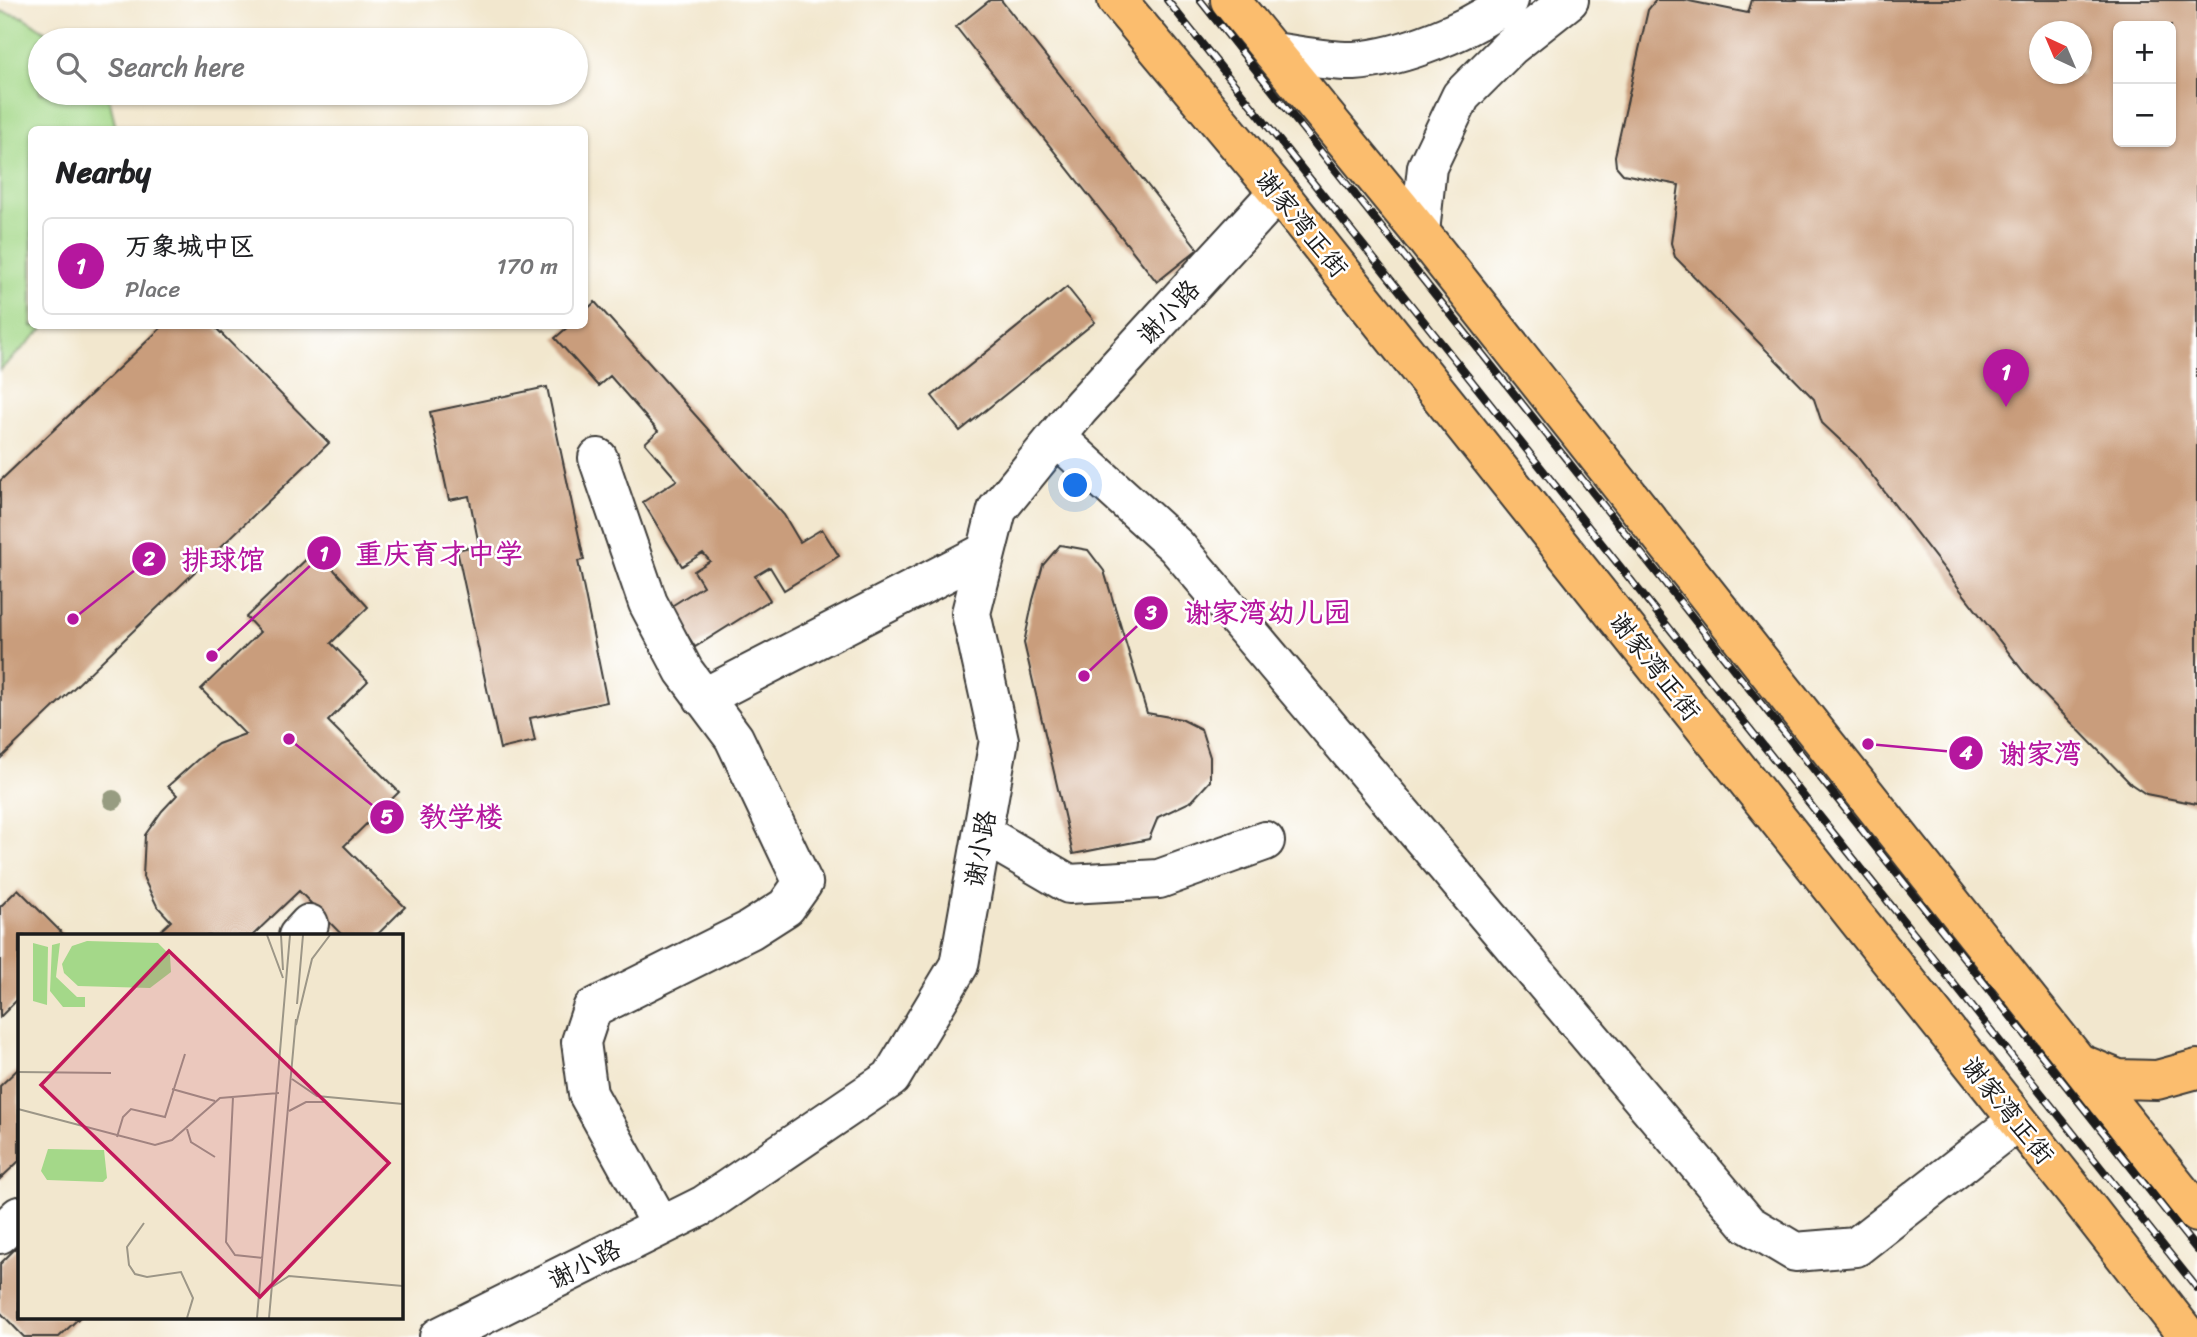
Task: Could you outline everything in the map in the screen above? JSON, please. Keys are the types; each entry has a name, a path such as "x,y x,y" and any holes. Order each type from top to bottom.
{"main road":[{"name":"谢家湾正街","path":"1117,0 1278,192 2188,1337"},
{"path":"1230,0 1420,232 2197,1213"},
{"path":"2079,1063 2118,1079 2157,1080 2197,1069"}],"street":[{"path":"1273,52 1354,61 1411,49 1490,16 1510,0"},
{"path":"1420,232 1427,167 1461,96 1511,46 1569,0"},
{"name":"谢小路","path":"439,1337 704,1205 891,1078 959,965 999,740 971,613 997,510 1079,409 1278,192"},
{"path":"1056,437 1176,546 1748,1224 1795,1252 1856,1247 2017,1121"},
{"path":"598,458 648,603 684,671 734,738 803,883 786,907 750,930 592,1009 580,1042 587,1094 661,1226"},
{"path":"703,698 986,552"},
{"path":"983,834 1069,884 1158,879 1265,841"},
{"path":"0,1234 18,1217"}],"green space":[{"path":"0,11 23,17 40,28 28,28 28,105 111,105 115,126 28,126 28,329 43,329 0,370"}],"building":[{"path":"990,0 1001,0 1198,249 1157,282 956,27"},
{"path":"1656,0 1684,0 1748,13 1752,0 2197,0 2197,804 2146,794 2131,784 2030,680 1856,455 1822,423 1814,399 1675,257 1671,243 1679,185 1623,174 1616,166 1615,156 1648,10"},
{"path":"1067,287 1095,322 960,431 932,396"},
{"path":"595,302 784,515 800,542 822,529 839,556 784,590 770,567 755,576 770,600 695,647 670,607 703,586 694,571 710,561 703,553 682,566 643,502 677,480 645,443 658,431 610,376 598,386 555,338 566,329 588,329 588,308"},
{"path":"160,329 217,329 329,443 1,758 0,481"},
{"path":"547,387 584,560 578,561 607,702 530,718 535,741 500,749 457,550 479,545 469,496 449,500 430,412"},
{"path":"1060,545 1088,550 1104,571 1147,713 1181,719 1201,729 1210,757 1210,781 1192,801 1158,817 1149,839 1073,854 1024,643 1043,565"},
{"path":"316,550 368,607 331,643 368,681 328,721 399,792 344,846 405,907 378,934 341,934 299,891 254,934 157,934 171,921 157,906 143,877 145,835 177,795 168,786 218,744 245,734 201,689 260,632 246,617"},
{"path":"18,889 63,934 18,934 18,999 0,1017 0,907"},
{"path":"18,1069 18,1162 0,1179 0,1086"},
{"path":"18,1246 18,1320 77,1320 59,1337 24,1337 0,1312 0,1264"}],"railway":[{"path":"1167,0 2197,1288"},
{"path":"1200,0 2197,1250"}],"place":[{"name":"万象城中区","path":"2006,407"},
{"name":"排球馆","path":"73,619"},
{"name":"重庆育才中学","path":"212,656"},
{"name":"谢家湾幼儿园","path":"1084,676"},
{"name":"教学楼","path":"289,739"},
{"name":"谢家湾","path":"1868,744"}]}
